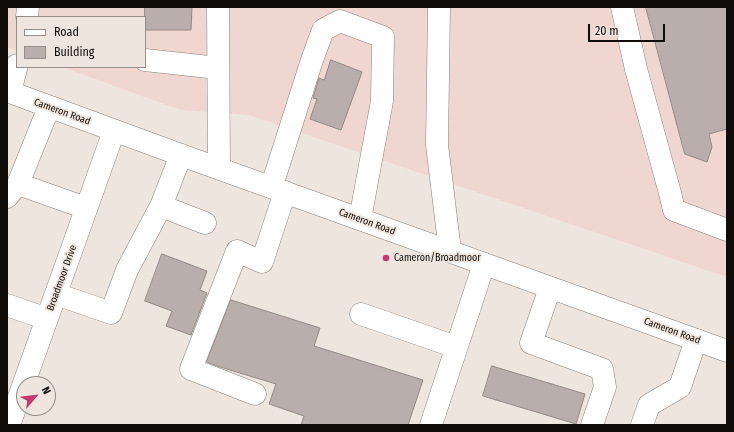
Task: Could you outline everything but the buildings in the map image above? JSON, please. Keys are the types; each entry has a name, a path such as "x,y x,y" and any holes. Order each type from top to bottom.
{"main road":[{"path":"218,7 219,168"},
{"path":"439,7 437,145 450,251"},
{"path":"622,7 636,69 674,210 727,230"},
{"path":"255,394 191,369 237,251 262,262 278,189 274,179 309,67 323,30 340,21 383,37 382,101 360,219"},
{"path":"146,60 218,68"},
{"path":"8,92 16,68"},
{"name":"Cameron Road","path":"8,92 727,351"},
{"path":"50,107 12,191 86,208"},
{"name":"Broadmoor Drive","path":"9,425 114,131"},
{"path":"56,294 111,313 127,270 161,206 181,155"},
{"path":"161,206 205,223"},
{"path":"431,425 484,264"},
{"path":"550,288 531,343 602,369 605,387 592,425"},
{"path":"7,304 47,319"},
{"path":"361,314 456,347"},
{"path":"642,425 649,405 680,387 696,340"}],"shaded area":[{"path":"7,7 727,7 727,277 249,115 181,110 65,68 146,68 146,16 16,16 16,51 7,47"}],"place":[{"name":"Cameron/Broadmoor","path":"386,258"}]}
